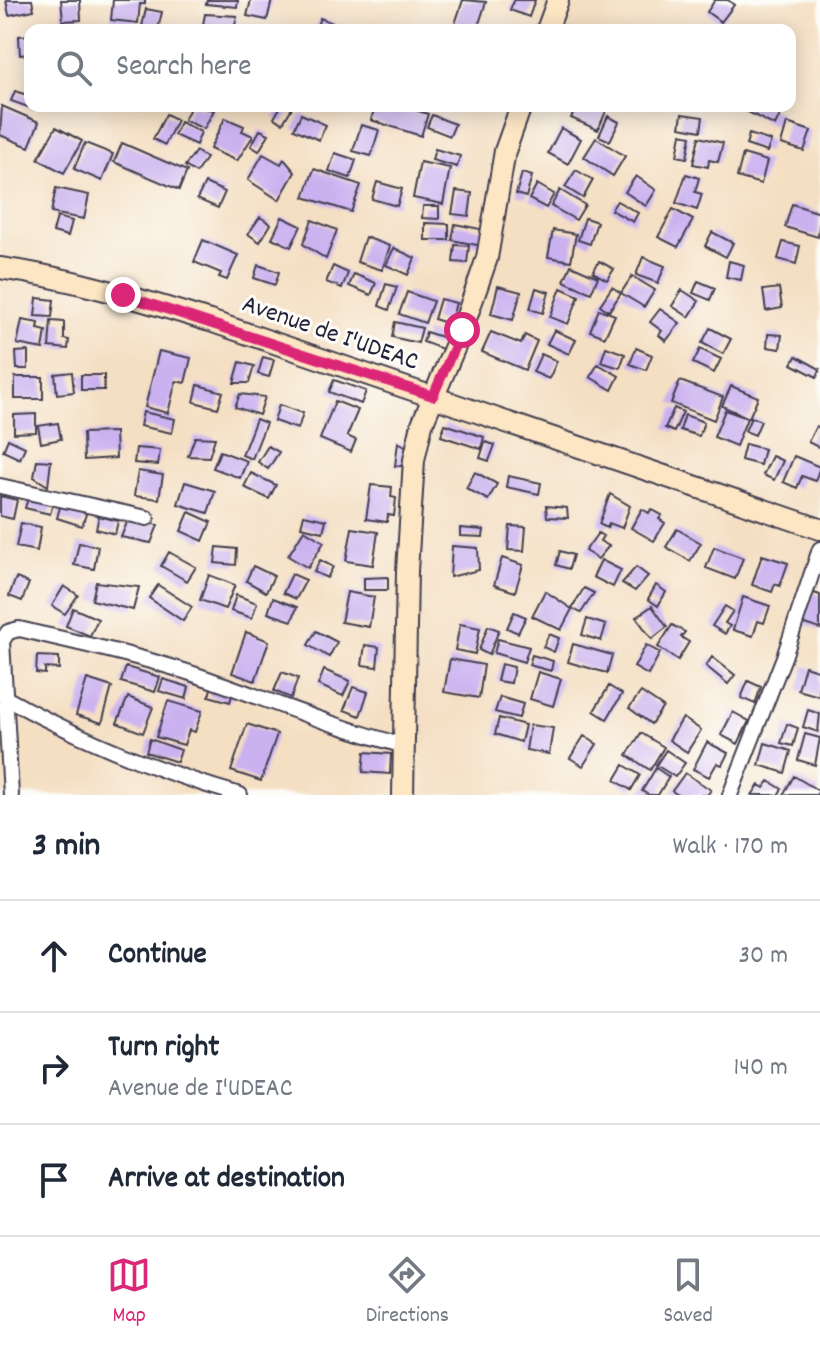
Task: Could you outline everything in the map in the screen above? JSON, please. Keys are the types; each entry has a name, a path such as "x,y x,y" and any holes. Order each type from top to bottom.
{"main road":[{"path":"549,24 558,0"},
{"path":"403,795 407,571 414,460 422,424 462,330 487,258 505,151 519,112"},
{"name":"Avenue de I'UDEAC","path":"0,268 40,274 123,295 433,396 820,529"}],"street":[{"path":"0,486 147,518"},
{"path":"730,795 784,657 820,549"},
{"path":"11,795 2,641 8,632 19,629 120,651 209,679 358,734 405,746"},
{"path":"4,697 75,736 186,780 240,795"}],"building":[{"path":"6,0 32,0 34,10 9,15"},
{"path":"61,0 80,0 81,20 63,21"},
{"path":"113,0 145,0 145,4 140,4 138,23 111,20"},
{"path":"207,0 238,0 237,7 206,4"},
{"path":"251,0 272,0 267,20 247,16"},
{"path":"463,0 486,2 479,24 455,24"},
{"path":"514,0 535,0 529,17 510,10"},
{"path":"715,0 728,0 734,5 721,22 707,12"},
{"path":"146,9 162,12 159,24 142,24"},
{"path":"205,14 237,16 235,24 203,24"},
{"path":"320,18 335,24 318,24"},
{"path":"19,36 24,36 24,55 20,55"},
{"path":"15,91 24,94 24,106 11,101"},
{"path":"2,106 39,122 29,147 0,135"},
{"path":"188,112 213,112 204,129 184,120"},
{"path":"278,112 289,112 283,123 274,118"},
{"path":"373,112 428,114 421,136 371,120"},
{"path":"574,112 606,112 598,130 571,118"},
{"path":"748,112 781,113 775,126"},
{"path":"166,114 177,120 165,145 153,139"},
{"path":"301,114 326,125 319,140 294,129"},
{"path":"682,114 703,117 701,131 680,127"},
{"path":"432,115 455,124 450,136 427,127"},
{"path":"608,116 619,122 610,141 599,136"},
{"path":"225,118 244,126 242,131 253,136 237,161 210,149"},
{"path":"180,122 201,132 196,145 174,135"},
{"path":"787,123 811,131 804,151 781,144"},
{"path":"361,125 379,130 371,156 353,151"},
{"path":"56,127 82,141 64,173 38,159"},
{"path":"561,128 581,139 568,164 548,153"},
{"path":"260,130 269,134 259,151 251,146"},
{"path":"681,134 691,136 687,158 677,156"},
{"path":"749,134 771,141 767,152 746,145"},
{"path":"699,137 723,143 718,162 709,160 708,167 693,164"},
{"path":"596,138 625,156 613,176 584,157"},
{"path":"85,143 113,154 102,181 74,169"},
{"path":"122,143 187,171 179,190 114,162"},
{"path":"435,149 460,156 457,167 432,160"},
{"path":"196,151 206,158 196,173 185,166"},
{"path":"335,153 356,160 350,178 329,171"},
{"path":"263,154 281,164 284,159 295,172 279,200 248,180"},
{"path":"743,154 767,161 761,184 737,177"},
{"path":"420,162 450,168 443,204 413,198"},
{"path":"314,169 361,185 351,212 304,197"},
{"path":"576,170 593,180 583,198 565,187"},
{"path":"522,173 532,176 526,197 516,194"},
{"path":"686,174 699,178 695,192 702,194 697,210 676,203"},
{"path":"636,176 656,190 646,206 625,192"},
{"path":"377,182 402,189 397,206 372,199"},
{"path":"205,183 225,192 218,208 197,199"},
{"path":"537,184 554,194 546,208 529,199"},
{"path":"56,188 89,195 84,219 51,213"},
{"path":"560,190 585,205 576,220 551,206"},
{"path":"456,191 472,193 469,216 452,214"},
{"path":"617,201 638,213 633,222 611,210"},
{"path":"792,204 820,213 818,237 785,227"},
{"path":"423,206 439,206 439,219 422,218"},
{"path":"673,209 693,220 678,247 658,237"},
{"path":"57,217 72,221 68,236 53,232"},
{"path":"260,217 271,224 260,242 248,234"},
{"path":"282,217 301,226 291,247 272,238"},
{"path":"585,218 597,222 590,244 578,240"},
{"path":"312,220 337,230 326,259 303,244"},
{"path":"425,223 449,224 449,240 425,240"},
{"path":"455,224 485,230 482,246 452,240"},
{"path":"553,230 576,234 571,261 548,257"},
{"path":"712,232 733,243 726,257 705,246"},
{"path":"365,237 390,246 382,270 357,262"},
{"path":"203,240 238,255 227,280 219,277 221,273 194,262"},
{"path":"783,242 800,246 796,264 778,259"},
{"path":"455,245 469,246 467,263 453,262"},
{"path":"394,248 415,258 408,275 386,265"},
{"path":"643,257 665,266 658,283 636,275"},
{"path":"599,261 614,269 607,280 593,272"},
{"path":"729,261 744,265 741,280 726,277"},
{"path":"258,265 279,272 275,285 254,278"},
{"path":"571,265 598,277 591,293 564,281"},
{"path":"333,266 348,273 342,288 326,282"},
{"path":"354,274 376,283 371,295 349,286"},
{"path":"632,276 655,290 644,307 621,293"},
{"path":"698,281 715,288 710,300 693,293"},
{"path":"386,284 397,287 389,310 379,306"},
{"path":"498,286 521,292 513,320 491,314"},
{"path":"612,287 621,293 609,311 600,305"},
{"path":"536,288 549,292 543,313 530,309"},
{"path":"561,288 579,296 568,324 550,317"},
{"path":"779,288 782,308 766,311 763,290"},
{"path":"682,290 699,301 689,317 672,306"},
{"path":"407,292 433,301 425,323 399,314"},
{"path":"37,298 54,300 52,317 35,316"},
{"path":"440,299 456,303 450,324 434,319"},
{"path":"599,309 615,315 605,337 590,331"},
{"path":"660,309 680,323 666,341 659,335 662,331 650,322"},
{"path":"22,320 39,323 38,329 46,331 43,349 17,344"},
{"path":"51,321 64,322 64,339 69,340 68,349 49,347"},
{"path":"395,322 422,328 418,343 392,337"},
{"path":"710,328 731,339 723,354 702,343"},
{"path":"554,330 576,340 569,354 547,344"},
{"path":"426,332 448,339 445,350 423,342"},
{"path":"491,332 521,344 525,335 537,341 525,370 482,352"},
{"path":"768,334 782,335 780,349 767,347"},
{"path":"606,347 625,354 620,368 601,362"},
{"path":"636,348 652,355 646,370 630,364"},
{"path":"700,349 721,359 714,373 693,363"},
{"path":"28,351 28,369 17,369 16,352"},
{"path":"159,351 191,358 185,383 176,381 168,413 145,407"},
{"path":"541,354 557,361 549,379 533,372"},
{"path":"796,356 820,369 817,377 792,364"},
{"path":"263,357 274,360 269,377 258,374"},
{"path":"240,362 254,366 249,383 234,383"},
{"path":"598,364 619,376 612,390 590,377"},
{"path":"72,372 74,392 57,394 55,374"},
{"path":"81,375 104,375 104,390 81,390"},
{"path":"15,377 43,377 43,399 15,399"},
{"path":"334,380 366,391 361,404 329,392"},
{"path":"680,381 723,397 714,420 671,403"},
{"path":"198,385 223,392 218,408 194,402"},
{"path":"731,386 758,397 749,418 722,406"},
{"path":"240,394 265,397 259,415 235,407"},
{"path":"335,401 358,410 347,436 356,440 351,452 320,439"},
{"path":"279,405 303,413 298,429 274,421"},
{"path":"674,408 683,412 674,432 665,428"},
{"path":"725,410 747,418 736,446 714,437"},
{"path":"143,412 175,419 172,433 140,426"},
{"path":"36,414 36,432 14,433 14,415"},
{"path":"685,415 704,422 699,436 680,430"},
{"path":"751,417 761,421 755,435 745,431"},
{"path":"256,419 266,423 252,459 242,455"},
{"path":"58,423 61,439 41,443 38,426"},
{"path":"445,424 484,437 481,449 441,436"},
{"path":"816,426 820,428 820,448 808,442"},
{"path":"115,432 116,458 84,460 83,433"},
{"path":"195,437 215,438 209,457 188,456"},
{"path":"8,439 25,447 20,459 3,451"},
{"path":"398,442 407,447 406,466 395,466"},
{"path":"485,442 495,445 489,461 480,458"},
{"path":"745,444 764,449 760,465 741,460"},
{"path":"268,446 279,452 268,469 258,462"},
{"path":"136,448 160,450 158,465 134,463"},
{"path":"220,451 247,461 240,478 213,468"},
{"path":"772,456 783,461 774,480 763,475"},
{"path":"794,456 820,467 815,481 802,476 797,488 783,482"},
{"path":"37,460 51,461 48,486 34,477"},
{"path":"138,471 163,475 159,499 134,496"},
{"path":"475,472 497,484 488,500 466,488"},
{"path":"251,473 276,485 269,499 244,487"},
{"path":"508,476 541,483 539,494 506,487"},
{"path":"185,482 215,491 208,513 178,504"},
{"path":"371,485 392,487 391,497 396,498 394,516 388,515 387,522 366,519"},
{"path":"30,492 55,498 50,514 25,508"},
{"path":"610,494 630,506 622,528 609,523 607,528 599,524"},
{"path":"0,496 17,500 13,519 0,516"},
{"path":"62,500 88,508 82,526 57,518"},
{"path":"546,506 567,508 568,518 547,517"},
{"path":"642,509 649,513 651,509 662,515 659,519 665,523 654,541 631,528"},
{"path":"189,512 211,522 203,541 181,531"},
{"path":"304,515 326,520 323,532 301,527"},
{"path":"99,516 118,521 115,534 96,529"},
{"path":"128,520 158,525 151,543 121,537"},
{"path":"21,523 41,527 37,551 16,547"},
{"path":"510,526 526,527 524,551 508,550"},
{"path":"352,528 378,532 373,565 346,561"},
{"path":"460,528 484,530 483,537 460,536"},
{"path":"677,529 701,543 690,561 666,547"},
{"path":"304,530 324,542 308,568 288,556"},
{"path":"598,533 603,536 600,541 609,546 598,559 585,551"},
{"path":"79,543 98,546 94,569 74,565"},
{"path":"452,546 478,548 479,570 450,577"},
{"path":"217,547 237,549 236,565 215,563"},
{"path":"714,547 743,558 735,579 706,568"},
{"path":"560,551 573,555 569,569 556,565"},
{"path":"169,552 196,567 187,581 161,566"},
{"path":"762,555 788,563 780,586 775,584 772,592 752,585"},
{"path":"502,558 523,565 515,592 494,585"},
{"path":"320,560 333,567 327,578 314,572"},
{"path":"601,560 621,570 613,587 593,577"},
{"path":"253,566 274,576 266,592 246,581"},
{"path":"636,567 648,576 635,591 622,583"},
{"path":"292,574 306,580 296,599 283,593"},
{"path":"209,575 235,585 225,609 200,600"},
{"path":"388,577 388,590 364,590 364,578"},
{"path":"16,578 29,583 22,601 9,596"},
{"path":"96,582 139,587 133,610 92,600"},
{"path":"158,585 192,607 183,621 149,598"},
{"path":"656,585 666,592 658,606 648,599"},
{"path":"64,586 78,595 65,614 52,606"},
{"path":"584,588 594,593 581,613 572,608"},
{"path":"545,591 572,609 561,630 532,616"},
{"path":"347,592 374,597 369,627 341,622"},
{"path":"811,592 820,595 820,629 801,623"},
{"path":"236,595 257,603 252,618 231,611"},
{"path":"743,597 770,606 764,623 758,621 753,636 733,630"},
{"path":"273,598 297,607 292,621 268,613"},
{"path":"652,606 667,627 652,639 636,617"},
{"path":"725,606 733,611 725,623 730,626 725,634 712,626"},
{"path":"73,608 98,619 90,636 66,626"},
{"path":"514,612 526,617 518,633 507,628"},
{"path":"587,619 606,625 601,641 582,635"},
{"path":"460,624 480,628 475,654 455,650"},
{"path":"672,625 685,632 681,637 689,642 678,660 658,647"},
{"path":"488,626 499,630 489,655 479,650"},
{"path":"316,631 337,642 329,657 308,645"},
{"path":"246,632 269,641 255,681 232,673"},
{"path":"549,634 559,638 554,652 543,647"},
{"path":"498,639 529,647 524,662 494,653"},
{"path":"573,644 612,655 607,673 568,662"},
{"path":"365,645 379,647 377,667 362,665"},
{"path":"646,645 660,653 648,675 634,667"},
{"path":"532,655 553,661 551,671 529,665"},
{"path":"37,656 59,657 59,669 45,668 45,674 36,673"},
{"path":"712,657 735,675 728,684 706,666"},
{"path":"450,659 484,665 479,698 444,692"},
{"path":"501,664 514,667 511,683 497,681"},
{"path":"805,666 820,671 819,696 798,690"},
{"path":"126,667 160,677 155,692 121,682"},
{"path":"324,670 350,681 343,696 318,685"},
{"path":"282,672 298,678 291,698 274,691"},
{"path":"538,672 561,679 553,706 530,699"},
{"path":"87,679 112,687 102,723 76,715"},
{"path":"163,679 189,687 186,699 159,691"},
{"path":"748,681 761,687 755,704 741,698"},
{"path":"212,685 233,691 230,702 209,696"},
{"path":"609,686 622,694 607,719 594,711"},
{"path":"353,687 368,692 360,716 344,710"},
{"path":"641,692 663,707 651,724 629,708"},
{"path":"128,697 153,707 143,733 117,723"},
{"path":"500,697 523,704 519,718 495,712"},
{"path":"168,701 202,711 195,732 189,730 184,745 156,737"},
{"path":"808,710 820,714 818,732 803,727"},
{"path":"733,712 749,721 738,744 721,735"},
{"path":"499,718 525,725 521,742 495,734"},
{"path":"683,718 701,730 687,752 669,740"},
{"path":"247,724 277,734 261,781 231,771"},
{"path":"787,724 798,728 793,746 781,743"},
{"path":"530,725 553,728 549,754 526,750"},
{"path":"641,733 664,747 650,770 627,755"},
{"path":"805,734 820,738 815,765 798,760"},
{"path":"584,736 597,744 583,766 570,758"},
{"path":"150,739 181,750 177,762 146,752"},
{"path":"707,742 728,753 722,765 717,763 709,777 693,769"},
{"path":"765,743 791,751 785,773 759,765"},
{"path":"666,750 685,763 675,777 656,765"},
{"path":"365,752 391,754 390,774 363,772"},
{"path":"624,765 640,775 631,790 615,780"},
{"path":"656,768 669,777 658,795 649,795 642,791"},
{"path":"685,773 711,790 707,795 678,795 672,791"},
{"path":"794,776 819,791 816,795 783,795"},
{"path":"769,781 782,789 778,795 752,795 759,785 764,788"}],"route":[{"path":"123,295 433,396 462,330"}]}
